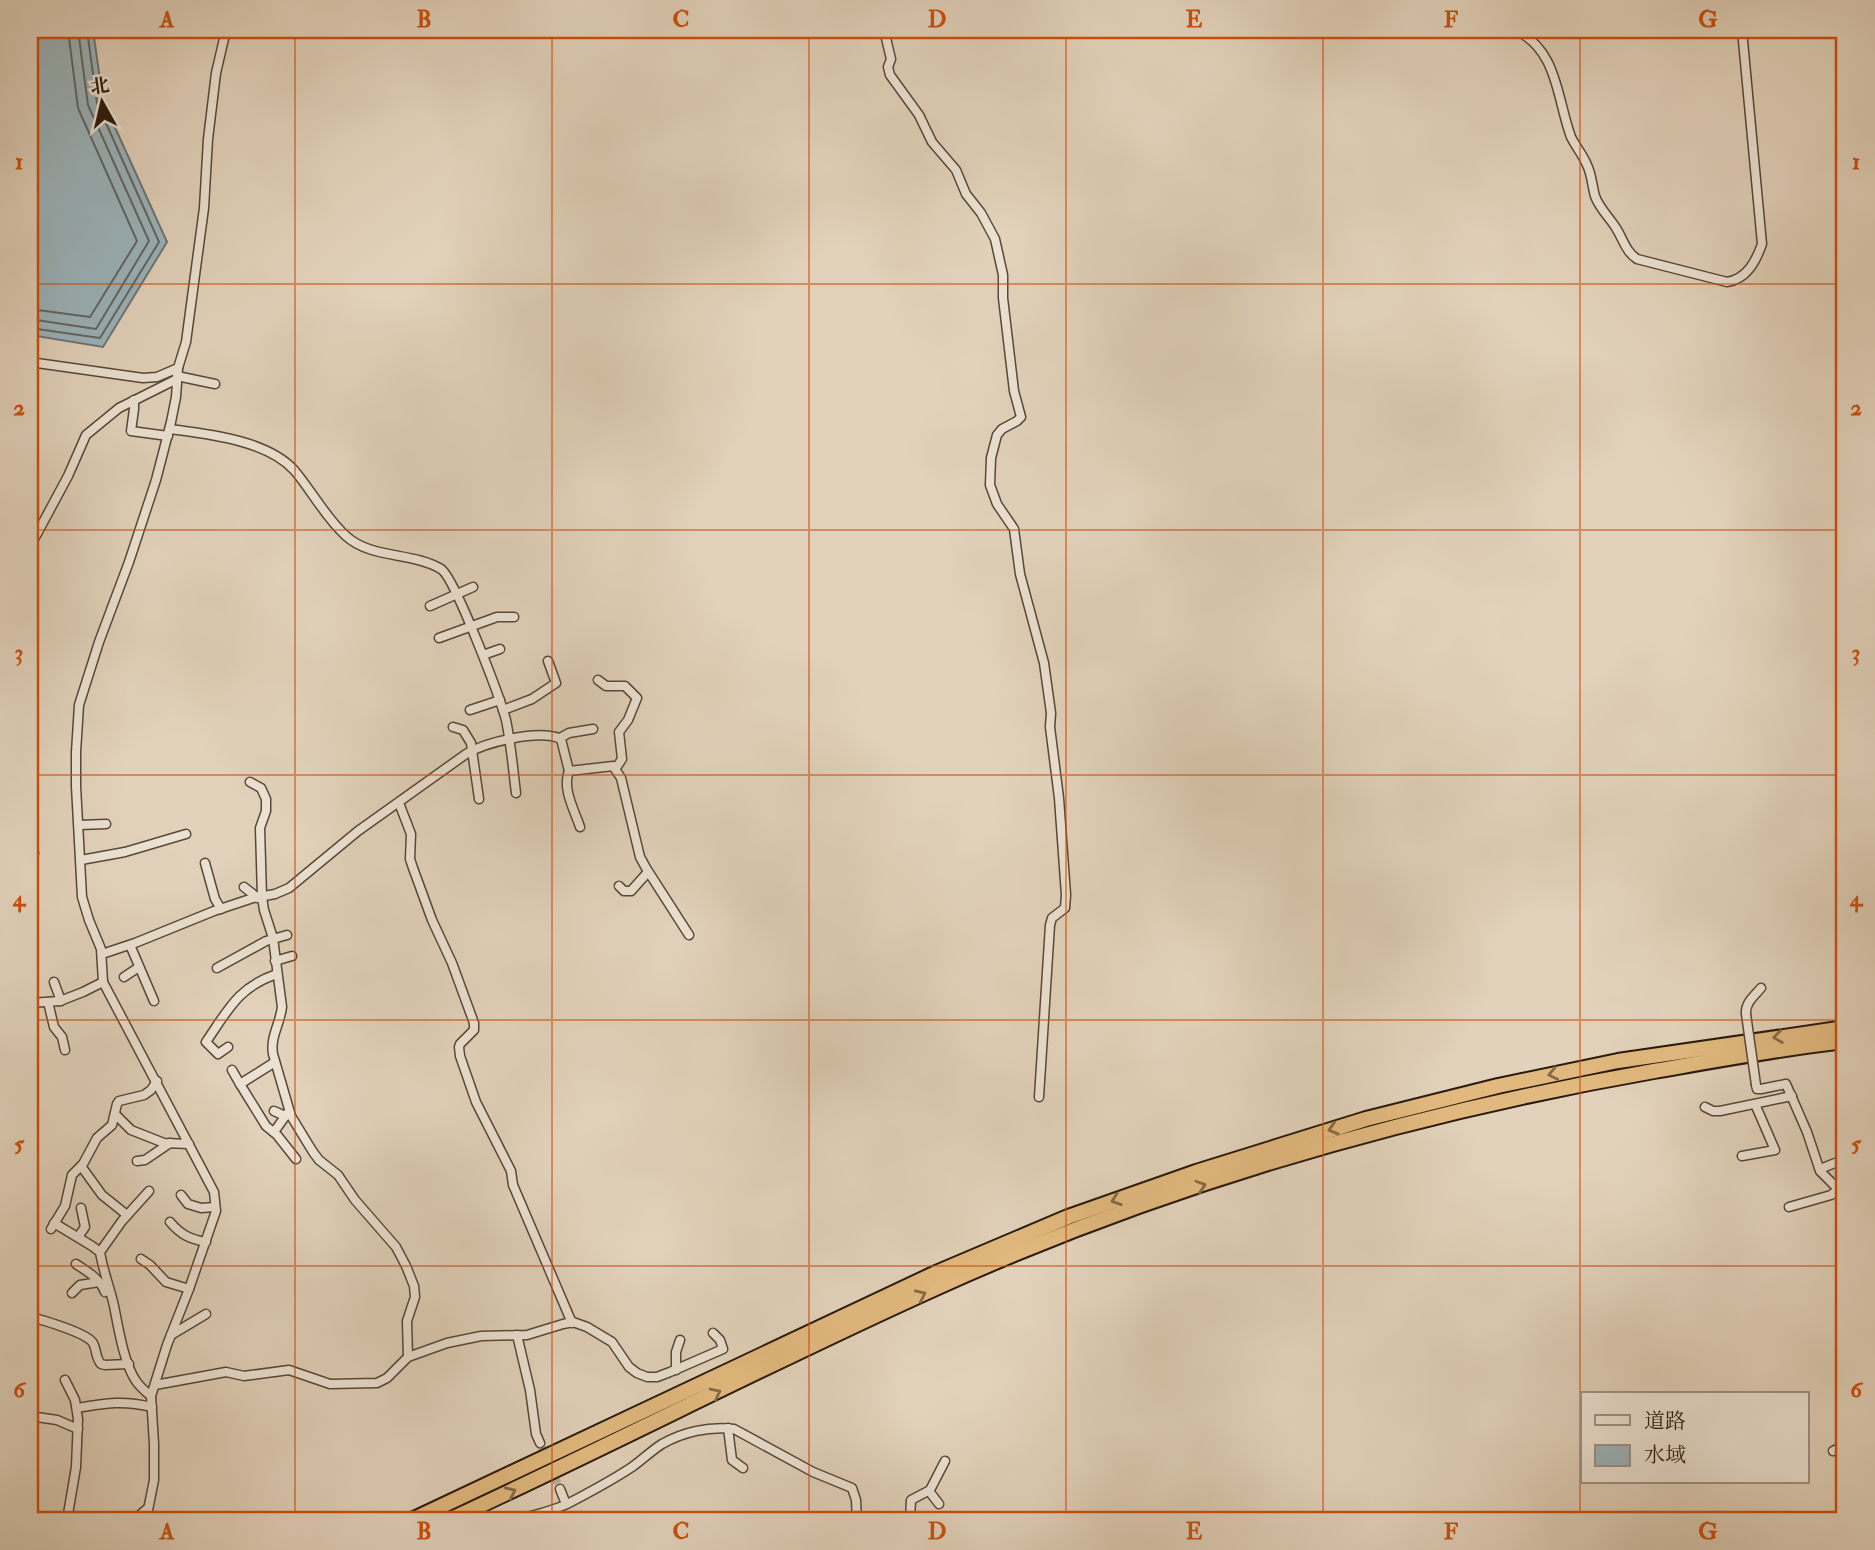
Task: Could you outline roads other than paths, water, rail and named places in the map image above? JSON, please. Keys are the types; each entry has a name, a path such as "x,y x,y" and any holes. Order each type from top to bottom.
{"highway":[{"path":"411,1520 936,1273 1068,1217 1183,1177 1366,1119 1498,1086 1618,1060 1845,1028"},
{"path":"449,1520 941,1285 1073,1231 1199,1186 1370,1133 1502,1101 1621,1077 1788,1048 1845,1041"},
{"path":"1788,1048 1845,1049"}],"street":[{"path":"146,1520 154,1480 151,1396 216,1211 214,1192 103,982 102,954 82,897 76,752 79,705 129,562 169,433 177,374 186,342 204,208 212,103 226,30"},
{"path":"884,30 891,59 888,67 890,75 922,119 932,142 956,170 966,194 993,234 1003,275 1003,298 1014,391 1021,417 997,435 991,458 990,485 1002,512 1014,529 1020,574 1044,663 1051,713 1050,727 1059,798 1066,895 1065,908 1052,918 1050,925 1039,1097"},
{"path":"1516,30 1534,43 1549,65 1560,90 1569,130 1589,169 1595,197 1621,236 1628,252 1637,259 1727,282 1747,272 1758,257 1762,244 1742,30"},
{"path":"30,362 143,378 177,374 215,384"},
{"path":"30,554 32,542 68,476 86,435 107,417 177,374"},
{"path":"134,400 131,431 204,434 258,447 279,457 293,469 331,521 351,540 369,549 439,568 446,573 500,700 509,738 516,793"},
{"path":"430,606 473,587"},
{"path":"439,638 496,617 514,617"},
{"path":"483,655 500,649"},
{"path":"503,710 532,699 556,683 548,660"},
{"path":"598,680 606,685 625,686 637,698 628,720 619,732 622,759 616,768"},
{"path":"470,710 500,700"},
{"path":"453,727 466,733 471,743 479,799"},
{"path":"102,954 221,909 292,886 346,840 472,750 509,738 560,738 569,733 593,729"},
{"path":"560,738 569,771 566,783 568,792 580,827"},
{"path":"569,771 613,766 616,768 621,778 638,849 648,872 689,935"},
{"path":"250,782 261,788 266,799 266,811 260,828 260,898 273,938 282,1010 271,1044 287,1113 316,1157 338,1175 355,1200 396,1247 406,1266 414,1286 415,1297 408,1316 408,1357"},
{"path":"399,803 411,834 410,859 413,869 474,1023 474,1030 459,1047 464,1071 477,1106 511,1171 513,1185 572,1323"},
{"path":"79,825 106,824"},
{"path":"81,860 125,852 186,834"},
{"path":"205,863 209,881 221,909"},
{"path":"619,886 624,891 631,891 648,872"},
{"path":"244,887 260,898"},
{"path":"217,968 273,938 287,935"},
{"path":"130,945 154,1001"},
{"path":"275,961 292,956"},
{"path":"124,977 139,967"},
{"path":"228,1047 218,1054 206,1042 242,993 257,982 276,974"},
{"path":"54,982 61,1001"},
{"path":"30,1003 61,1001 103,982"},
{"path":"1761,988 1745,1008 1757,1089 1786,1084 1819,1169 1843,1190 1789,1207"},
{"path":"48,1002 54,1027 62,1037 65,1050"},
{"path":"240,1084 275,1062"},
{"path":"232,1070 266,1126 296,1159"},
{"path":"151,1396 135,1380 129,1364 116,1324 100,1252 78,1237 52,1226 65,1206 72,1175 81,1166 97,1138 112,1125 119,1101 144,1095 157,1082"},
{"path":"1705,1107 1720,1111 1792,1097"},
{"path":"1742,1156 1775,1150 1755,1104"},
{"path":"274,1111 287,1113"},
{"path":"274,1132 287,1113"},
{"path":"115,1114 131,1130 164,1143 189,1144"},
{"path":"137,1161 150,1157 170,1143"},
{"path":"1819,1169 1845,1159"},
{"path":"81,1166 102,1195 127,1215"},
{"path":"100,1252 127,1215 149,1191"},
{"path":"181,1195 188,1204 201,1208 215,1207"},
{"path":"78,1237 85,1227 81,1208"},
{"path":"170,1223 186,1237 206,1242"},
{"path":"141,1259 166,1282 189,1289"},
{"path":"76,1264 103,1285 111,1318 116,1324"},
{"path":"72,1293 80,1285 99,1282"},
{"path":"171,1335 206,1314"},
{"path":"30,1317 88,1337 94,1345 100,1364 129,1364"},
{"path":"155,1385 226,1372 244,1376 289,1370 330,1384 377,1383 387,1378 408,1357 447,1343 469,1338 527,1335 572,1323 587,1327 612,1342 629,1367 640,1374 657,1377 723,1349 720,1340 713,1333"},
{"path":"517,1335 540,1443"},
{"path":"676,1370 676,1352 680,1340"},
{"path":"65,1380 75,1400 78,1429 76,1467 67,1520"},
{"path":"77,1408 112,1402 137,1403 152,1407"},
{"path":"30,1416 57,1420 78,1429"},
{"path":"515,1520 566,1504 631,1468 663,1444 679,1436 713,1428 743,1434 813,1472 852,1488 857,1520"},
{"path":"728,1429 732,1460 743,1468"},
{"path":"1833,1451 1845,1445"},
{"path":"910,1520 911,1500 929,1491 945,1461"},
{"path":"560,1489 566,1504"},
{"path":"929,1491 939,1504"},
{"path":"134,1520 148,1508"}],"water":[{"path":"30,30 93,30 103,101 167,242 103,347 30,335"}],"tunnel":[{"path":"540,1443 560,1489"}]}
